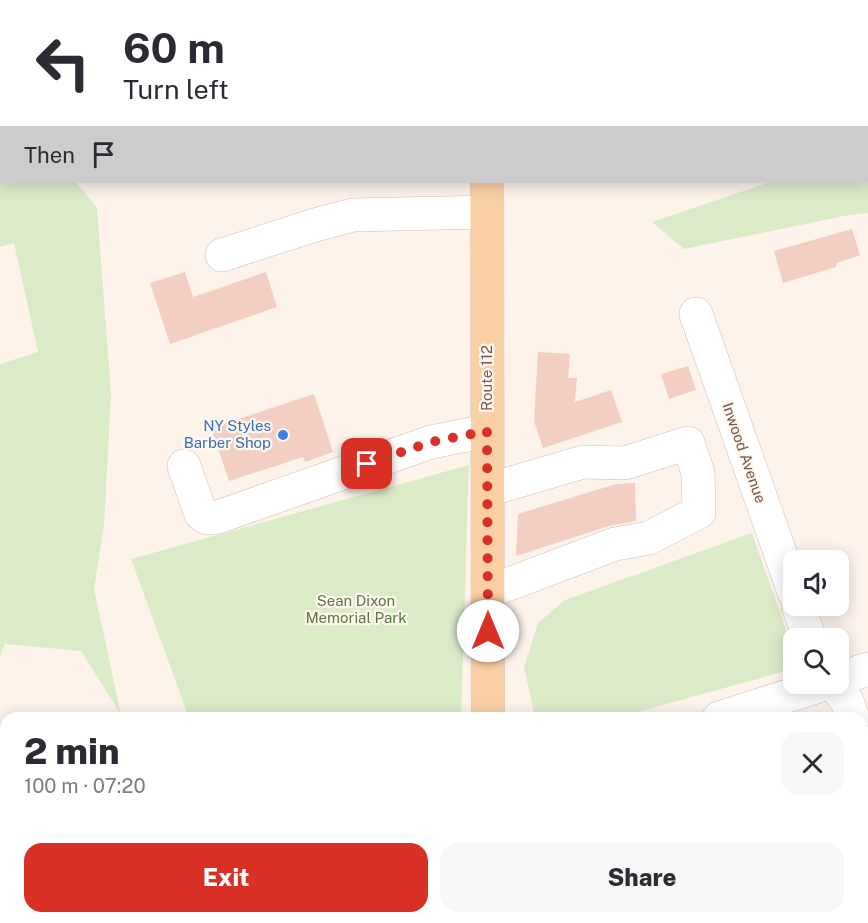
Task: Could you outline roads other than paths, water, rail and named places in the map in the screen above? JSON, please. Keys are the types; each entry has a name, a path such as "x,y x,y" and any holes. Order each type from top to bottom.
{"main road":[{"name":"Route 112","path":"487,197 488,712"}],"street":[{"path":"222,255 353,215 487,197"},
{"name":"Inwood Avenue","path":"696,314 783,561"},
{"path":"184,466 201,514 207,518 218,517 431,442 487,431"},
{"path":"488,490 583,462 625,463 688,442 698,472 699,512 649,538 615,544 488,592"},
{"path":"849,675 868,669"},
{"path":"738,712 794,694"},
{"path":"841,694 851,712"}],"place":[{"name":"NY Styles Barber Shop","path":"283,435"}],"park label":[{"name":"Sean Dixon Memorial Park","path":"356,610"}]}
